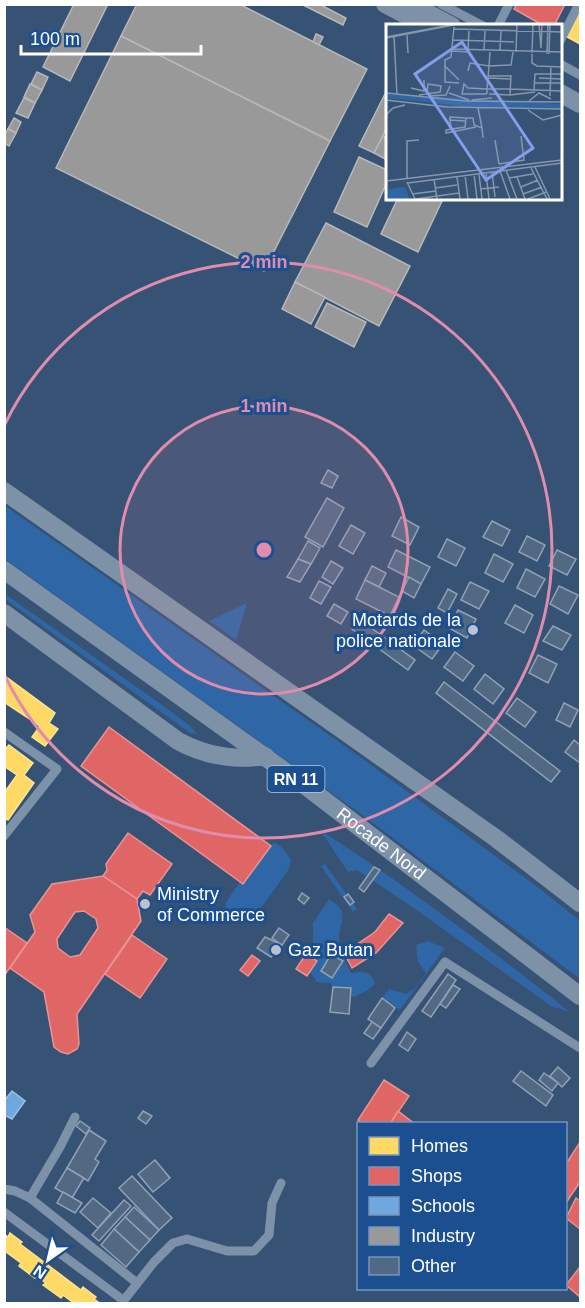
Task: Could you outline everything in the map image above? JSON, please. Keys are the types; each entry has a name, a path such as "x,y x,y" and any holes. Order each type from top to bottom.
{"highway":[{"path":"385,4 423,24"},
{"path":"411,4 448,24"},
{"path":"561,81 580,91"},
{"path":"561,94 580,104"},
{"path":"4,491 497,839 580,903"},
{"name":"Rocade Nord","path":"4,570 265,756 502,934 580,996"},
{"path":"4,613 178,741 216,756 242,759 265,756"}],"street":[{"path":"441,4 479,24"},
{"path":"499,24 509,4"},
{"path":"561,39 579,4"},
{"path":"561,65 580,75"},
{"path":"4,732 57,769 4,836"},
{"path":"371,1063 445,962 580,1048"},
{"path":"30,1197 75,1117"},
{"path":"4,1212 122,1302 154,1262 173,1243 187,1239 227,1251 254,1251 269,1235 272,1203 281,1184"},
{"path":"4,1190 15,1191 30,1197 137,1283"}],"shaded area":[{"path":"4,505 363,759 543,891 580,921 580,979 365,817 5,559"},
{"path":"5,594 165,707 197,734 190,733 5,599"},
{"path":"247,603 236,640 209,621"},
{"path":"320,830 447,918 570,1012 551,1006 357,870 348,872"},
{"path":"274,842 284,850 291,861 288,871 252,920 244,923 233,922 225,913 226,902 240,882 243,884"},
{"path":"325,864 357,909 353,912 321,866"},
{"path":"329,899 341,909 343,918 339,945 351,973 368,974 375,984 354,997 350,995 351,988 333,987 330,983 317,982 310,972 317,961 306,954 313,943 313,923"},
{"path":"428,941 445,948 400,1010 382,998 389,989 406,994 415,988 426,973 418,962 416,945"}],"building: Homes":[{"path":"580,12 580,44 567,37"},
{"path":"5,676 55,713 49,723 58,729 45,746 32,737 40,726 4,702"},
{"path":"9,745 33,763 24,775 34,783 8,820 4,818 4,793 17,775 4,766 4,747"},
{"path":"10,1233 22,1242 20,1244 81,1290 83,1287 101,1304 75,1304 63,1295 61,1298 43,1285 46,1283 36,1276 35,1278 19,1266 21,1263 6,1252 4,1253 4,1234 8,1237"}],"building: Shops":[{"path":"517,4 565,4 555,24 540,24 514,9"},
{"name":"Ministry of Commerce","path":"109,727 271,846 243,884 81,766"},
{"path":"128,833 172,864 150,895 143,891 137,899 103,876 107,870 106,864"},
{"path":"103,876 137,899 141,921 77,1014 79,1044 77,1049 68,1054 54,1047 44,992 10,968 35,932 30,915 52,884","holes":["84,911 96,919 98,928 80,955 70,957 58,948 57,939 75,912"]},
{"path":"389,914 403,923 376,953 352,968 344,953 375,932"},
{"path":"4,927 27,943 4,976"},
{"path":"132,935 167,959 140,998 105,974"},
{"path":"306,954 317,961 307,976 296,969"},
{"path":"252,955 260,961 248,976 240,970"},
{"path":"384,1080 409,1096 391,1122 361,1122 358,1120"},
{"path":"398,1111 412,1122 391,1122"},
{"path":"580,1142 580,1182 567,1202 567,1162"},
{"path":"576,1198 580,1201 580,1229 567,1219"},
{"path":"580,1267 580,1297 567,1284"}],"building: Schools":[{"path":"12,1091 25,1101 12,1119 4,1115 4,1101"}],"building: Industry":[{"path":"74,4 108,4 70,81 43,67"},
{"path":"137,4 239,4 367,69 330,141 121,36"},
{"path":"301,4 319,4 346,18 343,25"},
{"path":"316,34 323,37 319,45 313,42"},
{"path":"121,36 330,141 264,271 56,168"},
{"path":"37,72 48,77 42,90 31,84"},
{"path":"30,84 42,90 35,103 24,97"},
{"path":"386,94 386,129 374,153 359,146"},
{"path":"24,98 35,103 28,118 16,113"},
{"path":"14,118 21,122 16,133 8,129"},
{"path":"8,129 16,133 9,146 4,143 4,136"},
{"path":"383,136 386,138 386,159 374,153"},
{"path":"359,157 386,170 386,184 367,227 334,212"},
{"path":"397,200 443,200 418,252 381,234"},
{"path":"326,223 410,266 379,326 295,282"},
{"path":"295,282 325,297 311,324 282,309"},
{"path":"327,303 366,322 354,347 315,327"}],"building: Other":[{"path":"328,470 338,476 332,488 321,483"},
{"path":"327,498 344,508 323,547 305,537"},
{"path":"401,517 419,527 410,545 392,536"},
{"path":"492,521 510,530 502,546 483,537"},
{"path":"351,525 365,533 353,554 339,546"},
{"path":"527,536 545,545 537,561 519,552"},
{"path":"447,539 465,548 456,566 438,557"},
{"path":"308,541 320,548 311,564 298,559"},
{"path":"396,550 430,567 421,584 388,567"},
{"path":"557,550 576,559 567,575 549,566"},
{"path":"494,554 513,564 503,582 485,573"},
{"path":"298,559 311,564 300,582 287,577"},
{"path":"331,561 343,568 333,584 322,577"},
{"path":"372,566 386,573 379,587 365,580"},
{"path":"526,569 545,579 535,597 517,588"},
{"path":"409,577 421,584 414,598 402,591"},
{"path":"365,580 399,597 390,616 356,599"},
{"path":"319,581 331,587 321,604 310,598"},
{"path":"470,582 489,591 479,609 461,600"},
{"path":"559,586 578,595 568,614 550,604"},
{"path":"448,589 457,594 447,613 438,608"},
{"path":"334,604 348,612 341,624 327,616"},
{"path":"515,605 533,615 524,633 505,623"},
{"path":"458,610 476,619 467,638 449,628"},
{"path":"359,619 415,660 408,670 352,629"},
{"path":"553,626 571,635 562,650 543,641"},
{"path":"424,630 443,644 432,659 413,645"},
{"path":"455,652 474,666 463,681 444,667"},
{"path":"538,655 557,664 548,683 529,673"},
{"path":"485,674 504,689 493,704 474,689"},
{"path":"444,682 560,771 551,782 436,693"},
{"path":"517,698 536,712 525,727 506,713"},
{"path":"564,703 578,710 570,727 556,720"},
{"path":"574,740 580,745 580,763 565,752"},
{"path":"374,867 380,870 364,892 359,888"},
{"path":"302,893 309,898 304,904 298,899"},
{"path":"348,894 354,902 350,905 344,897"},
{"path":"279,928 289,935 282,945 272,938"},
{"path":"265,937 282,945 271,957 257,948"},
{"path":"331,954 343,961 332,978 321,971"},
{"path":"448,974 456,980 431,1017 422,1011"},
{"path":"453,985 460,989 446,1008 440,1004"},
{"path":"333,987 351,988 349,1014 330,1012"},
{"path":"382,998 395,1008 381,1028 368,1019"},
{"path":"372,1022 381,1028 373,1039 364,1033"},
{"path":"407,1032 416,1039 408,1051 399,1045"},
{"path":"558,1067 570,1078 562,1087 550,1076"},
{"path":"521,1071 553,1095 546,1106 513,1081"},
{"path":"544,1073 558,1083 552,1091 539,1080"},
{"path":"143,1111 152,1116 146,1124 138,1118"},
{"path":"80,1121 90,1128 86,1134 76,1126"},
{"path":"89,1130 106,1141 95,1159 99,1162 88,1181 67,1168"},
{"path":"155,1160 170,1178 153,1192 138,1174"},
{"path":"67,1168 84,1178 72,1198 55,1188"},
{"path":"132,1176 172,1218 159,1230 119,1188"},
{"path":"63,1192 82,1203 75,1213 57,1203"},
{"path":"93,1198 111,1213 98,1228 80,1212"},
{"path":"124,1200 131,1206 99,1241 92,1235"},
{"path":"134,1207 159,1230 150,1240 125,1217"},
{"path":"125,1217 150,1240 139,1252 114,1229"},
{"path":"114,1229 139,1252 126,1267 101,1245"}],"place":[{"name":"Motards de la police nationale","path":"473,630"},
{"name":"Ministry of Commerce","path":"145,904"},
{"name":"Gaz Butan","path":"276,950"}]}
